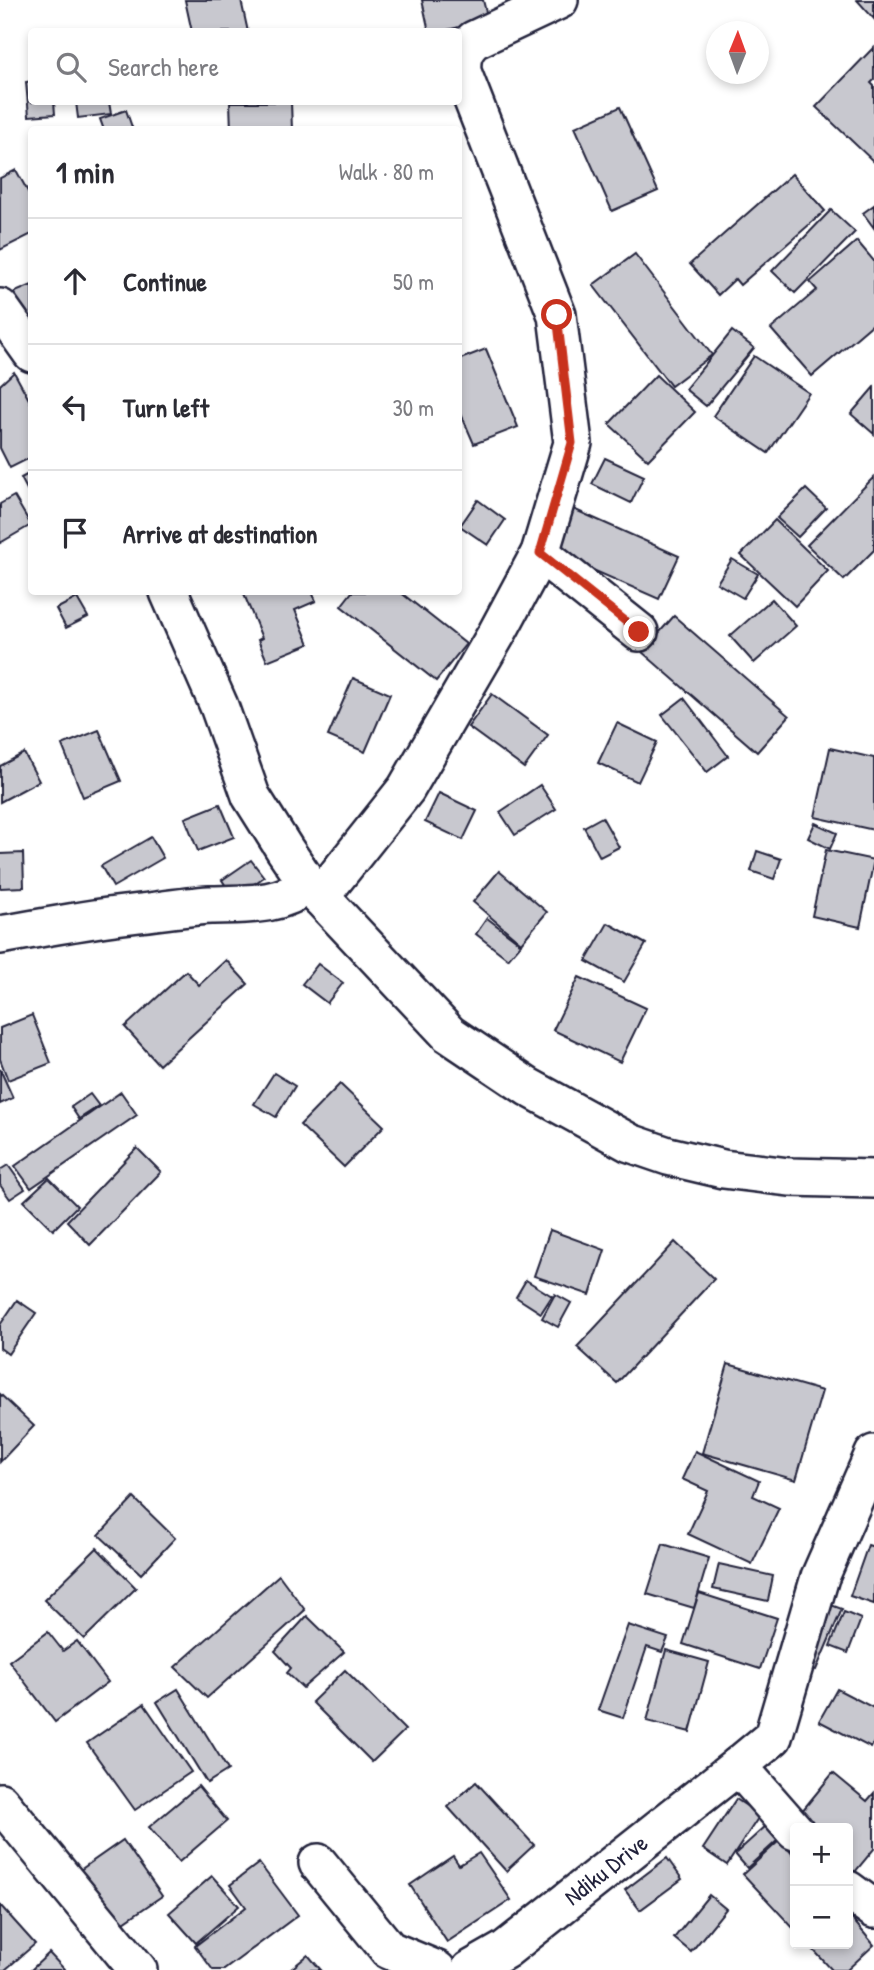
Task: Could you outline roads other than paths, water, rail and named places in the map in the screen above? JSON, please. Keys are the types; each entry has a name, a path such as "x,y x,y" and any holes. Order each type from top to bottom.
{"street":[{"path":"462,57 474,40 559,0"},
{"path":"0,935 209,905 244,906 314,890 406,789 540,553 572,443 557,315 462,72"},
{"path":"0,308 28,348"},
{"path":"540,553 639,632"},
{"path":"170,595 219,706 251,796 314,890 449,1034 528,1087 630,1143 668,1156 723,1169 789,1177 874,1178"},
{"name":"Ndiku Drive","path":"470,1970 505,1950 773,1737 820,1577 874,1454"},
{"path":"738,1766 790,1825"},
{"path":"0,1802 138,1970"},
{"path":"318,1863 379,1960 437,1970"},
{"path":"853,1894 874,1909"}]}
